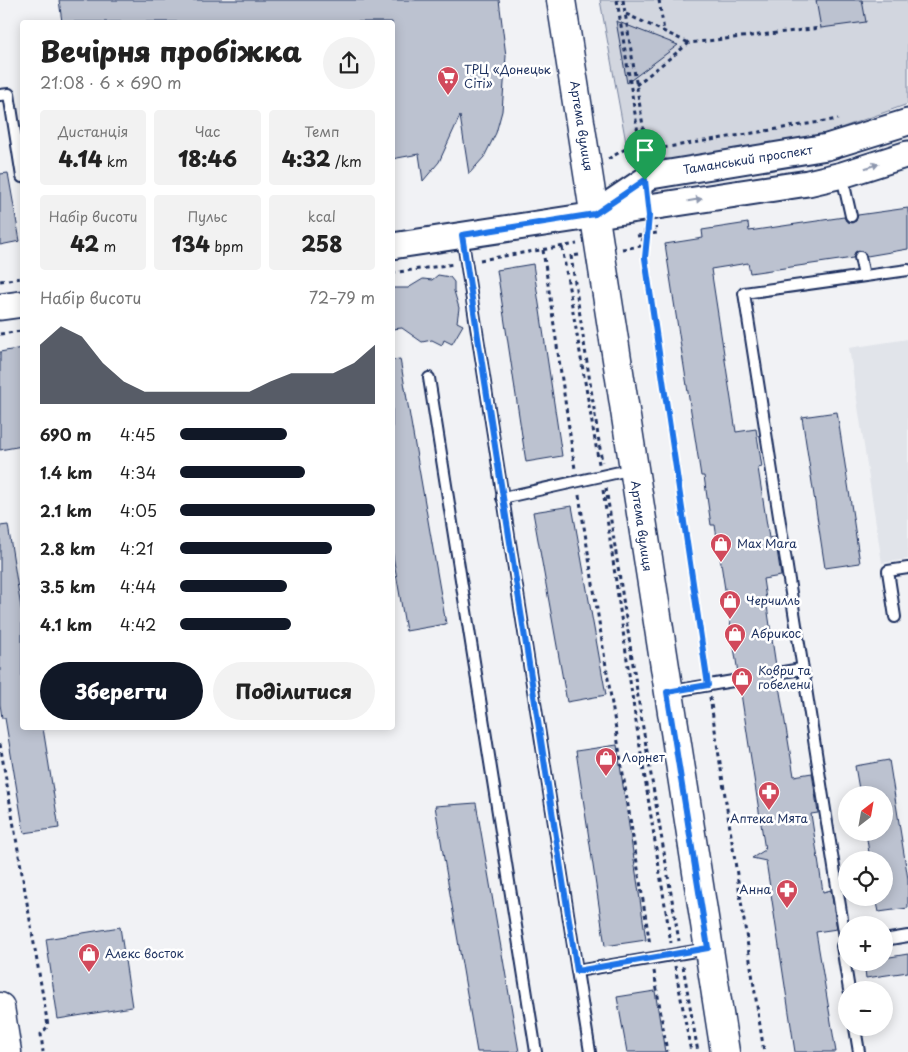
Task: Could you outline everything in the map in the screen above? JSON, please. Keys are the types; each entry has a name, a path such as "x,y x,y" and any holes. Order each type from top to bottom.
{"main road":[{"name":"Артема вулиця","path":"561,0 595,214 590,248 633,469 725,1052"},
{"path":"0,1007 7,1052"}],"street":[{"name":"Таманський проспект","path":"595,214 642,169 651,176 827,147 908,122"},
{"name":"Таманський проспект","path":"395,246 595,214 646,218 842,175 908,154"},
{"path":"0,307 20,304"}],"lane":[{"path":"0,95 9,94 20,164"},
{"path":"842,175 851,216"},
{"path":"462,235 590,1052"},
{"path":"860,256 864,276"},
{"path":"841,916 801,669 744,293 908,270"},
{"path":"429,378 536,1052"},
{"path":"502,498 633,469"},
{"path":"895,617 888,571 908,568"},
{"path":"777,673 801,669"},
{"path":"667,692 739,680"},
{"path":"893,938 908,936"},
{"path":"577,971 708,948"},
{"path":"856,1036 859,1052"}],"path":[{"path":"617,0 642,169"},
{"path":"623,0 648,156"},
{"path":"659,0 664,31"},
{"path":"626,14 689,43"},
{"path":"636,85 689,43 821,28"},
{"path":"632,153 842,119"},
{"path":"640,152 642,169"},
{"path":"646,218 645,258 764,1052"},
{"path":"395,273 562,247 642,246 646,218"},
{"path":"637,236 657,233"},
{"path":"562,247 602,475 640,710 691,1052"},
{"path":"590,248 571,256 634,709 677,954 698,1052"},
{"path":"543,250 577,481 667,1052"},
{"path":"0,281 20,278"},
{"path":"0,334 20,331"},
{"path":"0,744 48,1026 41,1034 44,1052"}],"shaded area":[{"path":"600,0 908,0 908,104 818,136 790,143 671,160 627,148"},
{"path":"908,339 908,559 882,563 849,348"}],"building":[{"name":"ТРЦ «Донецьк Сіті»","path":"59,0 499,0 506,56 502,111 496,133 484,157 469,174 460,116 439,162 423,181 419,154 395,158 395,20 62,20"},
{"path":"816,0 862,0 866,22 821,28"},
{"path":"616,21 678,45 627,83"},
{"path":"8,173 20,241 0,245 0,174"},
{"path":"908,208 908,249 867,256 859,250 855,252 853,258 750,273 748,263 711,269 736,432 756,429 762,467 758,468 769,538 775,537 781,576 763,579 776,666 771,670 770,675 778,680 794,776 812,773 818,813 811,814 823,892 831,890 837,929 816,932 836,1052 795,1052 766,861 752,858 765,850 740,687 746,679 744,675 738,673 715,525 711,525 704,476 701,476 665,244 703,238 702,230 748,223 749,231 844,217 846,221 852,223 856,221 858,215"},
{"path":"533,264 562,456 526,462 497,270"},
{"path":"438,275 450,277 454,282 454,291 459,308 457,322 463,325 452,344 444,340 442,345 432,340 422,342 402,328 395,329 395,288 408,288 423,279 432,280"},
{"path":"20,348 20,446 0,450 0,352"},
{"path":"400,359 446,624 406,631 395,567 395,360"},
{"path":"837,412 860,563 825,568 802,417"},
{"path":"572,506 606,695 567,702 533,512"},
{"path":"8,525 20,601 20,730 43,730 59,828 24,833 5,718 2,718 0,704 0,526"},
{"path":"617,745 646,940 605,946 576,751"},
{"path":"889,760 908,879 908,908 879,912 878,906 893,906 893,851 869,851 867,841 893,841 893,786 858,786 855,766"},
{"path":"476,803 519,1052 477,1052 435,806"},
{"name":"Алекс восток","path":"120,927 132,1007 58,1019 46,939"},
{"path":"908,954 908,972 866,978 865,971 893,971 893,956"},
{"path":"655,991 665,1052 627,1052 617,997"}],"place":[{"name":"ТРЦ «Донецьк Сіті»","path":"448,96"},
{"name":"Max Mara","path":"721,563"},
{"name":"Черчилль","path":"730,620"},
{"name":"Абрикос","path":"735,653"},
{"name":"Коври та гобелени","path":"742,697"},
{"name":"Лорнет","path":"606,777"},
{"name":"Аптека Мята","path":"769,811"},
{"name":"Анна","path":"787,909"},
{"name":"Алекс восток","path":"89,973"}],"route":[{"path":"645,180 649,216 645,258 708,685 667,692 708,948 577,971 462,235 595,214 645,180"}]}
